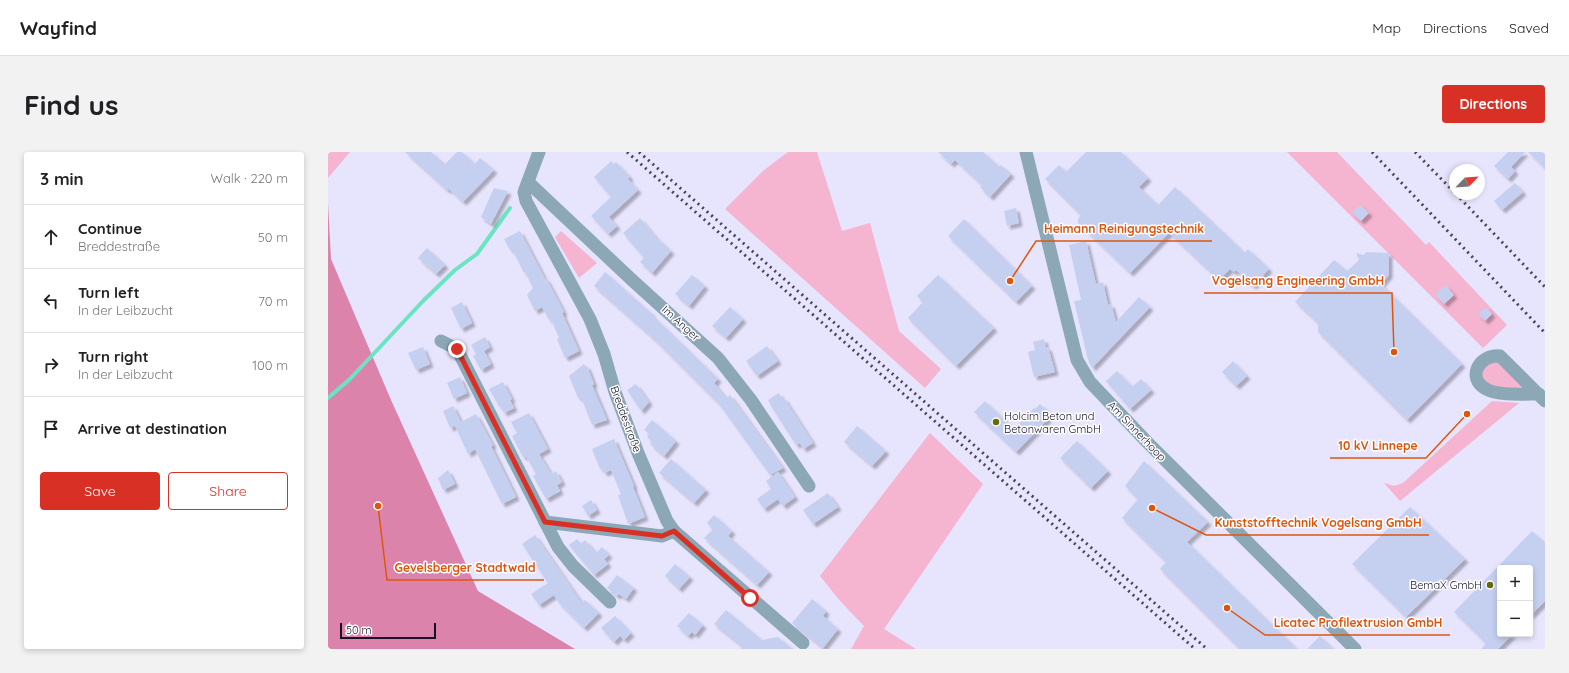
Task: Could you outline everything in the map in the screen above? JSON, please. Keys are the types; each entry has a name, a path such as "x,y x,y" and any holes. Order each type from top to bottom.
{"street":[{"name":"Breddestraße","path":"539,152 524,192 526,201 590,318 638,453 667,521 674,531 803,643"},
{"name":"Am Sinnerhoop","path":"1026,152 1077,360 1090,382 1155,450 1355,649"},
{"name":"Im Anger","path":"528,182 632,280 718,358 751,400 809,486"},
{"path":"441,341 457,349 558,547 573,566 610,602"},
{"path":"545,522 662,536 674,531"}],"shaded area":[{"path":"328,152 350,152 328,178"},
{"path":"788,152 817,152 842,231 870,223 899,331 941,369 925,388 725,209 764,170"},
{"path":"1287,152 1337,152 1426,245 1429,242 1507,325 1483,348"},
{"path":"328,203 331,259 391,400 478,591 575,649 328,649"},
{"path":"561,231 597,263 579,278 555,237"},
{"path":"1493,356 1532,388 1490,390 1478,370"},
{"path":"1492,401 1519,403 1400,501 1384,483 1394,486 1403,483"},
{"path":"930,433 983,484 884,629 916,649 851,649 864,626 841,602 820,576"}],"building":[{"path":"405,152 431,152 445,164 457,152 462,152 475,164 480,158 494,170 463,202 449,189 447,190"},
{"path":"938,152 983,152 999,167 1001,165 1011,174 990,197 980,187 982,185 955,160 951,164"},
{"path":"1086,152 1121,152 1148,178 1139,187 1158,205 1175,187 1245,253 1248,249 1269,269 1253,286 1236,270 1234,272 1230,269 1219,280 1169,233 1130,273 1078,223 1078,219 1081,215 1045,179 1059,165 1066,172"},
{"path":"1508,152 1525,152 1511,167 1515,171 1508,179 1494,166"},
{"path":"1528,152 1545,152 1545,168"},
{"path":"611,161 614,164 616,162 630,177 628,179 638,190 609,217 617,226 608,234 591,216 611,197 594,177"},
{"path":"1515,183 1523,192 1502,210 1494,201"},
{"path":"494,188 508,191 491,224 481,217"},
{"path":"1360,205 1369,213 1361,221 1352,213"},
{"path":"1016,208 1019,223 1007,226 1004,211"},
{"path":"640,218 656,237 671,251 652,273 640,262 644,258 623,233"},
{"path":"964,219 1032,286 1016,302 948,236"},
{"path":"520,231 564,312 562,313 579,351 565,358 551,319 549,320 542,307 535,311 527,295 533,288 512,249 510,250 504,239"},
{"path":"1086,241 1096,284 1103,282 1108,305 1111,304 1116,322 1139,297 1150,307 1092,368 1088,360 1074,301 1081,300 1069,245"},
{"path":"427,248 445,265 436,274 418,258"},
{"path":"1366,252 1389,253 1389,275 1381,284 1462,364 1407,420 1318,332 1318,323 1295,302 1334,260 1347,271 1359,260 1356,253 1364,255"},
{"path":"605,272 652,314 718,379 714,383 726,398 730,395 783,468 770,475 719,404 654,339 594,286"},
{"path":"692,275 705,286 689,306 675,294"},
{"path":"938,275 994,328 956,366 908,318 923,302 917,296"},
{"path":"1446,285 1454,295 1444,304 1435,294"},
{"path":"462,302 472,323 461,329 451,308"},
{"path":"730,307 743,319 726,338 712,326"},
{"path":"1486,307 1492,314 1485,321 1478,314"},
{"path":"485,337 490,347 484,351 491,364 481,370 473,356 476,354 471,345"},
{"path":"1044,339 1046,348 1048,347 1055,372 1034,377 1028,352 1035,350 1033,342"},
{"path":"767,346 778,361 757,376 746,361"},
{"path":"423,347 430,364 416,370 408,353"},
{"path":"1233,361 1247,376 1236,386 1222,372"},
{"path":"584,364 587,366 594,384 592,385 607,420 592,425 581,397 578,398 569,376"},
{"path":"1117,371 1132,387 1141,379 1151,390 1130,409 1106,381"},
{"path":"460,377 467,393 454,399 447,383"},
{"path":"503,382 512,399 510,400 514,408 504,413 489,389"},
{"path":"636,384 649,402 641,411 627,390"},
{"path":"779,393 782,399 784,398 813,443 803,449 800,443 796,445 768,400"},
{"path":"985,401 1014,429 1034,408 1035,409 1040,404 1050,413 1047,417 1048,419 1016,452 974,412"},
{"path":"453,406 461,422 476,414 493,445 491,446 516,497 502,504 475,449 468,454 455,426 450,428 443,411"},
{"path":"529,413 548,449 539,454 551,474 556,471 562,482 557,485 560,491 546,499 533,476 536,474 526,456 523,457 512,436 517,433 511,422"},
{"path":"652,420 676,441 664,456 650,444 652,442 647,437 650,434 644,430"},
{"path":"857,426 886,451 872,466 844,442"},
{"path":"614,439 634,486 633,487 645,517 628,524 618,495 621,494 611,470 604,473 602,468 600,469 592,449"},
{"path":"1077,441 1108,471 1091,488 1060,458"},
{"path":"671,459 706,490 694,503 659,473"},
{"path":"1144,461 1208,522 1187,542 1297,649 1240,649 1160,569 1166,562 1122,518 1138,499 1125,486"},
{"path":"448,470 455,484 443,490 438,478"},
{"path":"778,472 795,497 783,506 778,499 764,509 757,499 771,489 766,481"},
{"path":"828,493 838,507 813,524 803,510"},
{"path":"591,500 597,510 588,516 582,506"},
{"path":"1410,507 1465,559 1406,617 1352,564"},
{"path":"714,515 732,531 728,536 769,572 757,585 704,538 713,529 707,523"},
{"name":"BemaX GmbH","path":"1532,531 1545,543 1545,601 1533,613 1533,565 1499,565"},
{"path":"535,535 582,603 585,600 599,613 584,628 559,603 554,595 539,605 531,594 548,583 522,544"},
{"path":"577,539 581,544 585,540 596,553 602,547 609,555 604,559 608,564 594,575 569,545"},
{"path":"675,564 690,577 679,589 665,576"},
{"name":"BemaX GmbH","path":"1497,567 1497,637 1510,637 1498,649 1481,649 1486,643 1454,612"},
{"path":"617,575 634,588 626,599 619,594 617,596 607,588"},
{"path":"812,599 826,611 823,616 838,629 823,648 792,623"},
{"path":"726,610 762,640 778,637 793,649 741,649 741,645 714,624"},
{"path":"689,613 703,625 695,635 692,632 688,636 677,626"},
{"path":"615,616 631,633 624,640 620,636 614,642 601,628"},
{"path":"1320,636 1333,649 1307,649"}],"waterway":[{"path":"328,398 350,379 423,301 455,270 477,254 510,208"}],"railway":[{"path":"627,152 1195,649"},
{"path":"639,152 1207,649"},
{"path":"1372,152 1545,333"},
{"path":"1415,152 1449,187"},
{"path":"1462,200 1545,287"}],"place":[{"name":"Heimann Reinigungstechnik","path":"1010,281"},
{"name":"Vogelsang Engineering GmbH","path":"1394,352"},
{"name":"10 kV Linnepe","path":"1467,414"},
{"name":"Holcim Beton und Betonwaren GmbH","path":"996,422"},
{"name":"Gevelsberger Stadtwald","path":"378,506"},
{"name":"Kunststofftechnik Vogelsang GmbH","path":"1152,508"},
{"name":"BemaX GmbH","path":"1490,585"},
{"name":"Licatec Profilextrusion GmbH","path":"1227,608"}],"route":[{"path":"457,349 545,522 662,536 674,531 750,598"}]}
